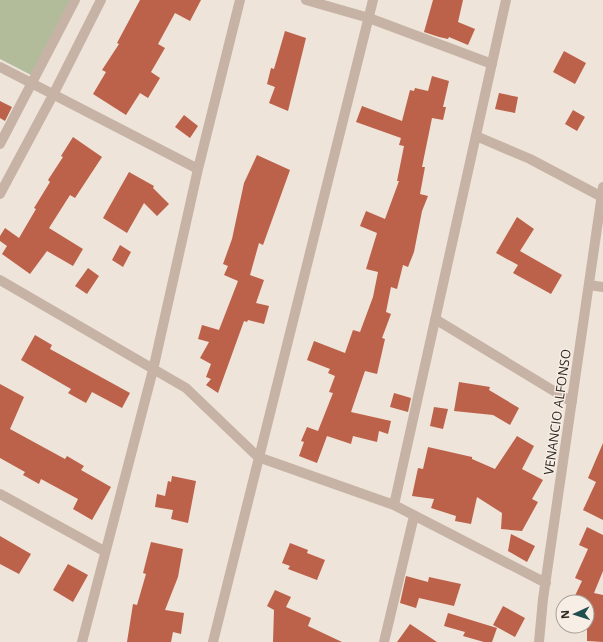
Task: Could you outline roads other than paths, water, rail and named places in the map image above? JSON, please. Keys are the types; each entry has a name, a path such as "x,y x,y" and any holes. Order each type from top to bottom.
{"street":[{"path":"0,144 75,0"},
{"path":"0,194 102,0"},
{"path":"82,642 104,551 153,370 198,169 240,0"},
{"path":"306,0 369,18 492,64"},
{"path":"212,642 373,0"},
{"path":"394,505 506,0"},
{"path":"0,67 198,169"},
{"path":"476,136 602,192"},
{"name":"VENANCIO ALFONSO","path":"539,642 546,583 602,192"},
{"path":"0,280 186,388 258,457 394,505 546,583"},
{"path":"589,284 603,287"},
{"path":"435,319 572,402"},
{"path":"0,494 104,551"},
{"path":"384,642 414,516"}]}
